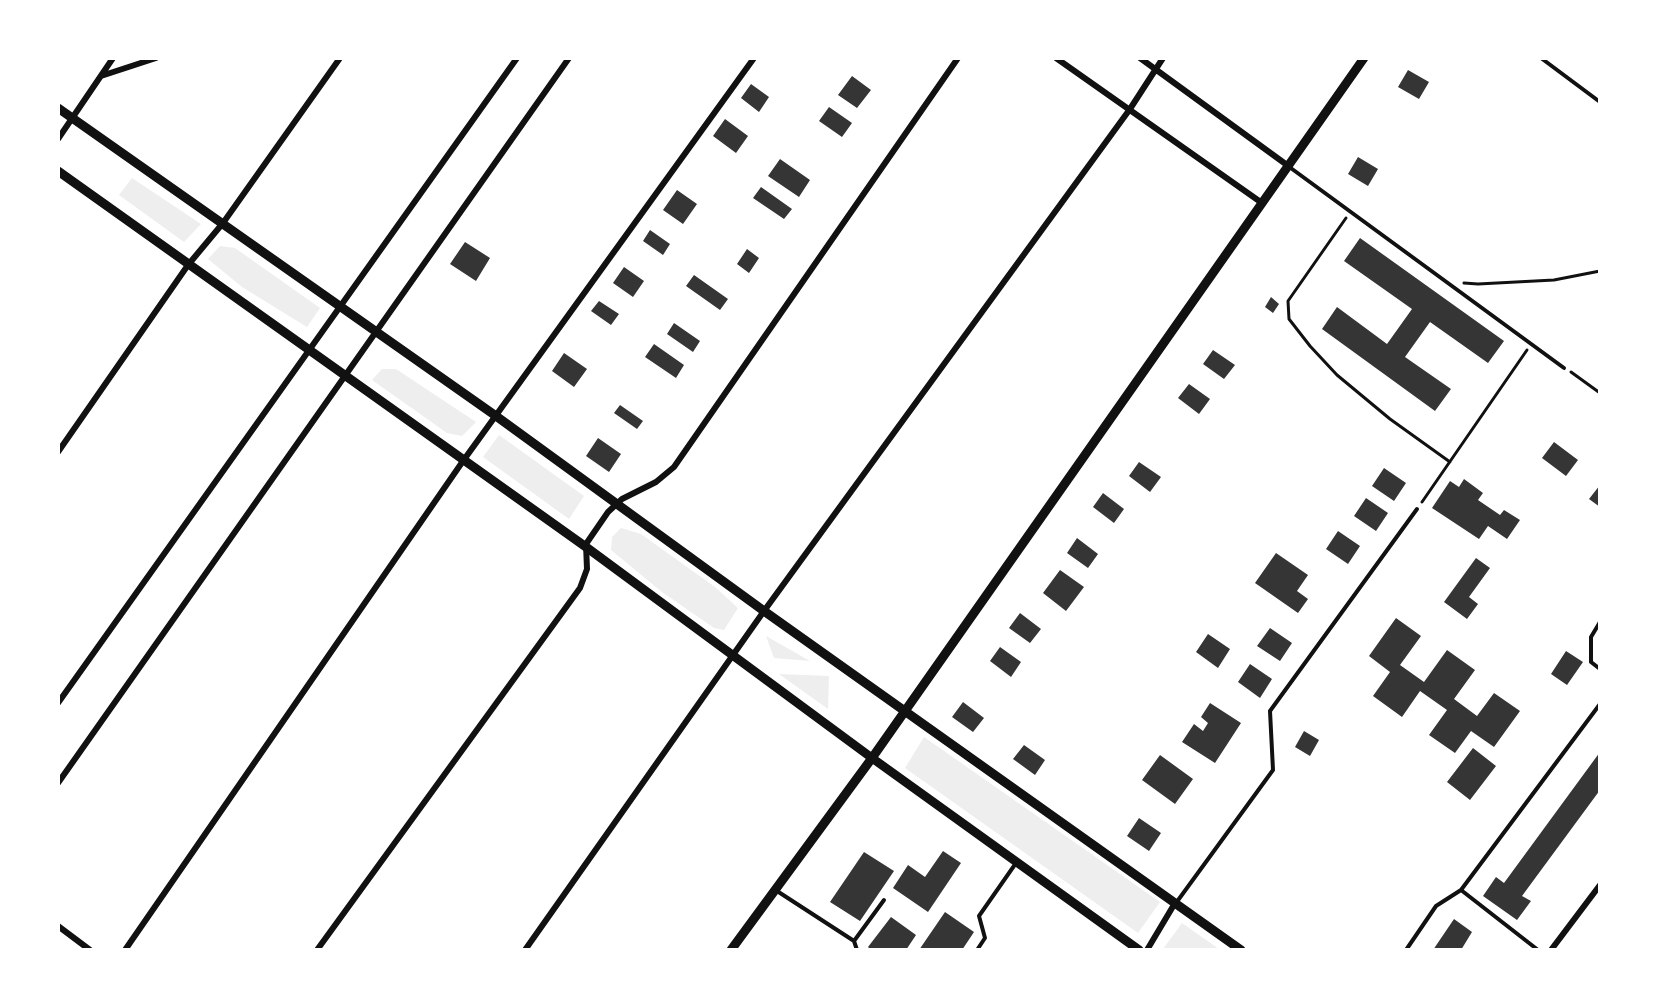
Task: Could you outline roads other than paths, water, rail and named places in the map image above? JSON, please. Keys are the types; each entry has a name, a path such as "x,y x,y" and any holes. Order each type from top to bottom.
{"street":[{"path":"58,138 113,58"},
{"path":"101,76 156,58"},
{"path":"58,452 188,265 223,223 339,58"},
{"path":"58,703 310,352 517,58"},
{"path":"58,783 569,58"},
{"path":"124,950 463,461 754,58"},
{"path":"316,950 580,588 587,569 586,547 608,512 617,503 656,482 678,461 958,58"},
{"path":"1056,58 1262,203"},
{"path":"1140,58 1287,165"},
{"path":"525,950 764,611 1130,109 1163,58"},
{"path":"731,950 872,758 1364,58"},
{"path":"58,108 223,223 340,309 496,416 764,611 1240,950"},
{"path":"58,171 586,547 872,758 1139,950"},
{"path":"1551,950 1599,885"},
{"path":"1147,950 1175,903"},
{"path":"58,926 90,950"}],"lane":[{"path":"1541,58 1599,102"},
{"path":"1287,165 1564,368"},
{"path":"1175,903 1273,770 1270,711 1417,508"},
{"path":"1599,622 1591,637 1590,662 1599,669"},
{"path":"1406,950 1436,906 1461,891 1599,704"},
{"path":"976,950 985,938 979,916 1017,863"},
{"path":"774,889 855,941 857,950"},
{"path":"1461,891 1538,950"},
{"path":"855,941 884,900"}]}
